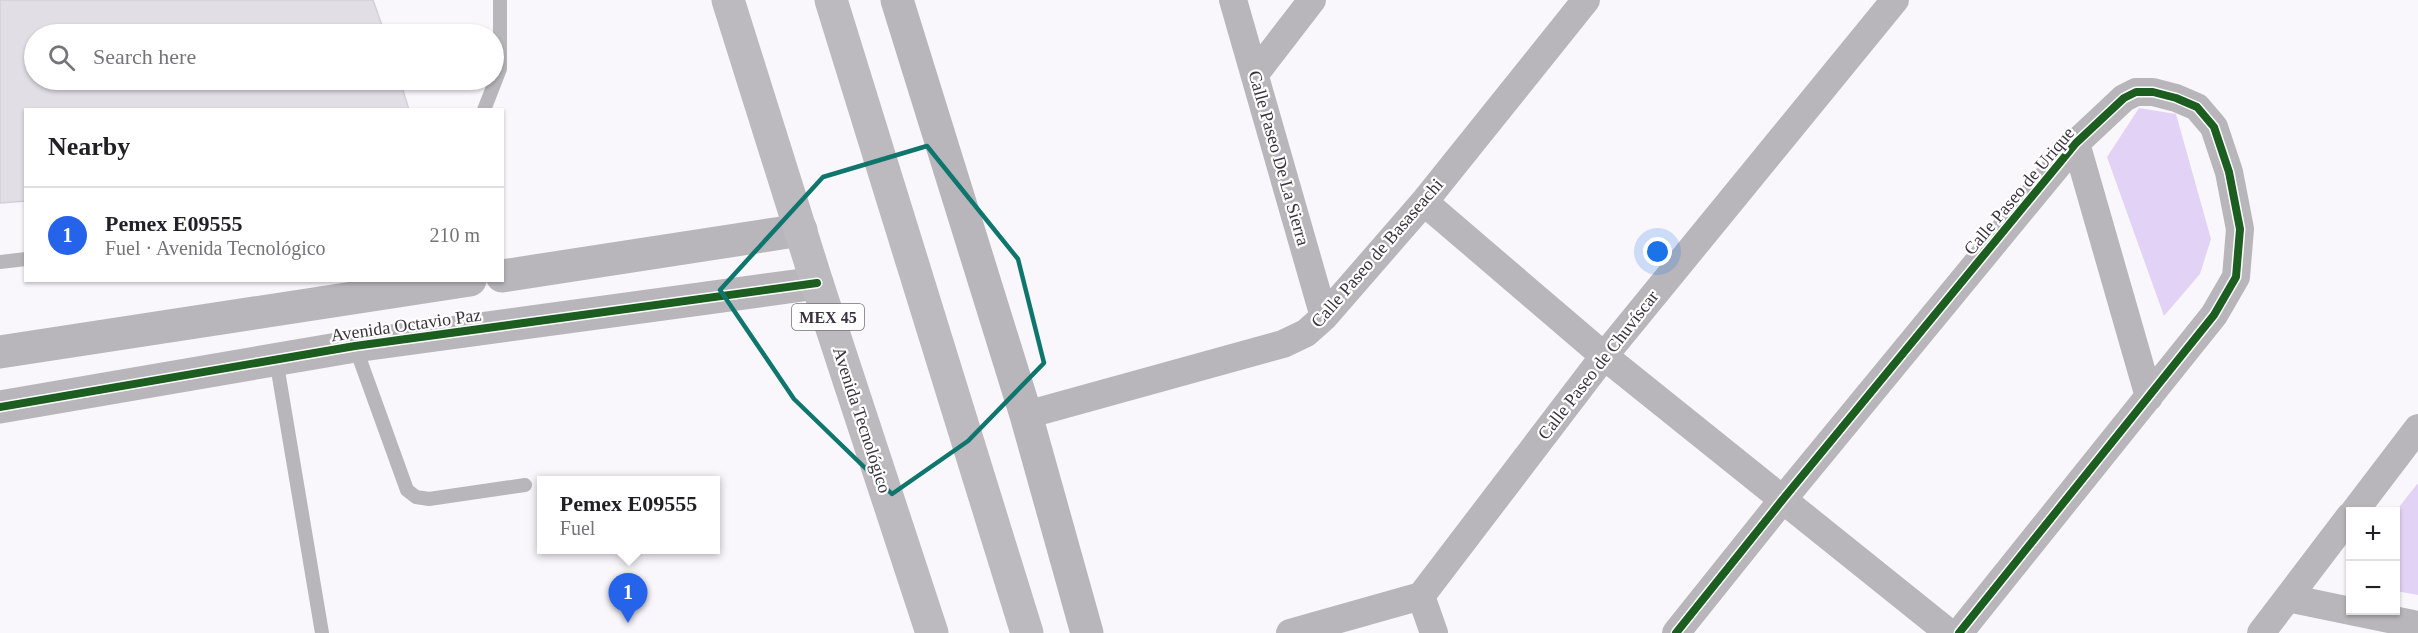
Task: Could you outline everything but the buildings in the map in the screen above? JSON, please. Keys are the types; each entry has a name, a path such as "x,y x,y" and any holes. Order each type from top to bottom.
{"main road":[{"name":"Avenida Tecnológico","path":"728,0 817,283 932,633"},
{"path":"831,0 1027,633"}],"street":[{"path":"897,0 1026,415 1087,633"},
{"name":"Calle Paseo De La Sierra","path":"1233,0 1324,317"},
{"path":"1256,74 1312,0"},
{"name":"Calle Paseo de Basaseachi","path":"1026,415 1283,344 1306,333 1324,317 1424,202 1586,0"},
{"name":"Calle Paseo de Chuvíscar","path":"1422,596 1604,356 1895,0"},
{"name":"Calle Paseo de Urique","path":"1676,633 2076,143 2124,98 2136,92 2153,92 2197,107 2214,127 2229,172 2240,229 2236,277 2214,315 1959,633"},
{"path":"2076,143 2149,397"},
{"path":"1424,202 1604,356 1784,498 1949,633"},
{"path":"504,276 801,230"},
{"name":"Avenida Octavio Paz","path":"0,352 457,282"},
{"name":"Avenida Octavio Paz","path":"0,407 355,346 817,283"},
{"path":"2358,507 2418,428"},
{"path":"2261,633 2346,521"},
{"path":"1290,633 1422,596 1434,633"},
{"path":"2288,598 2418,625"}],"lane":[{"path":"500,0 500,24"},
{"path":"485,108 492,90"},
{"path":"0,262 24,259"},
{"path":"355,346 406,490 416,497 429,500 525,485"},
{"path":"276,359 322,633"}],"highlighted area":[{"path":"927,146 1018,259 1044,363 968,441 892,494 794,399 720,290 823,177"}],"shaded area":[{"path":"2139,108 2176,114 2211,239 2200,274 2164,316 2107,157"},
{"path":"2418,483 2418,595 2400,592 2399,507"}],"cycle path":[{"path":"1676,633 2076,143 2124,98 2136,92 2153,92 2197,107 2214,127 2229,172 2240,229 2236,277 2214,315 1959,633"},
{"path":"0,407 355,346 817,283"}],"place":[{"name":"Pemex E09555","path":"628,623"}]}
